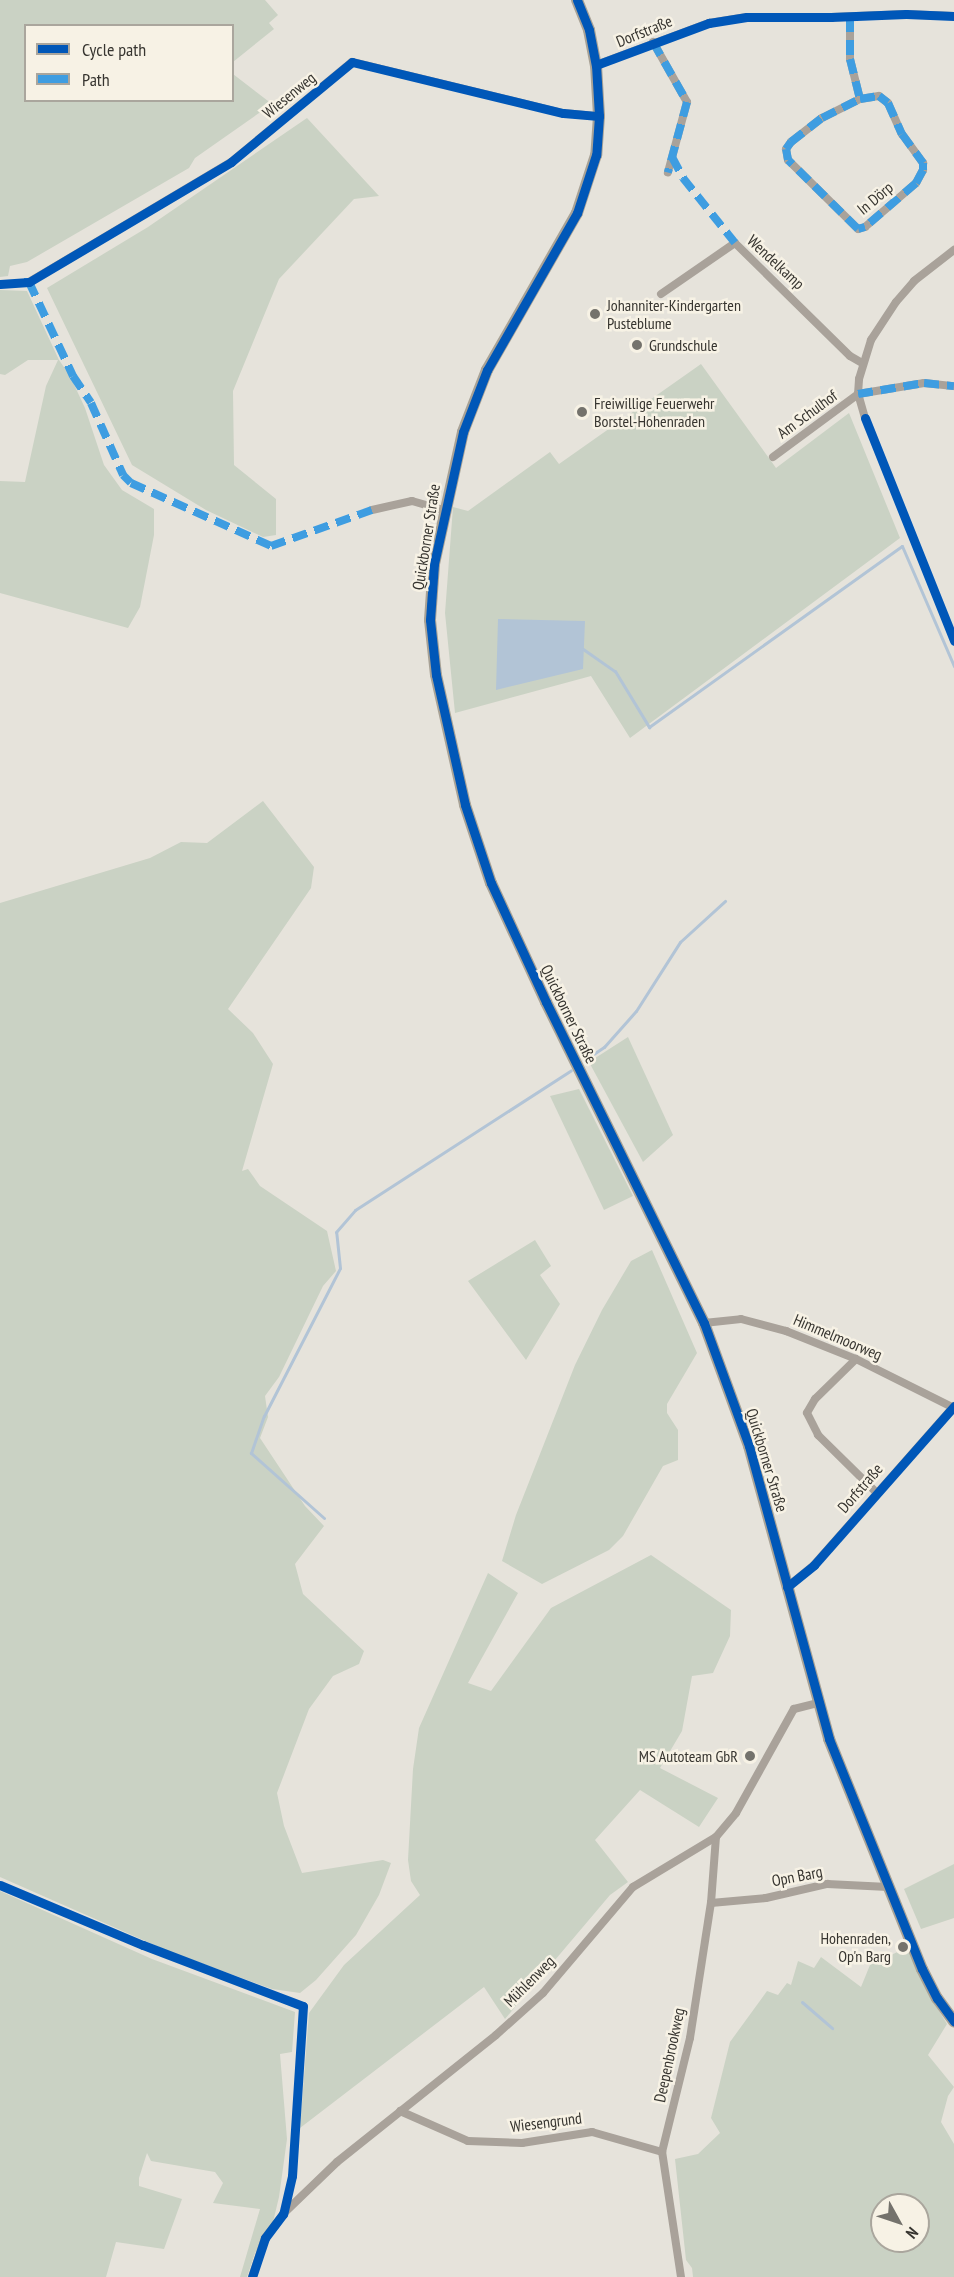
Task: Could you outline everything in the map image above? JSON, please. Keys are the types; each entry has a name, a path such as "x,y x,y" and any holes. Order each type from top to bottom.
{"main road":[{"name":"Quickborner Straße","path":"578,0 589,30 596,65 599,116 596,155 577,213 487,370 463,432 444,510 434,564 430,620 438,685 465,805 491,882 517,941 704,1323 749,1446 829,1739 922,1969 937,1998 954,2021"}],"street":[{"name":"Dorfstraße","path":"596,65 709,23 747,17 850,17 906,14 954,16"},
{"path":"850,17 850,59 860,99"},
{"path":"653,42 687,102 668,172"},
{"name":"Wiesenweg","path":"29,282 231,162 352,62 563,113 599,116"},
{"name":"In Dörp","path":"879,96 885,99 902,134 923,163 923,170 916,183 865,227 858,229 788,160 786,154 791,142 822,118 860,99 879,96"},
{"name":"Wendelkamp","path":"661,294 735,243 850,356 862,363"},
{"path":"865,418 858,394 862,363 871,340 896,302 914,281 954,250"},
{"path":"858,394 924,383 954,387"},
{"name":"Am Schulhof","path":"773,457 858,394"},
{"path":"372,510 412,501 444,510"},
{"name":"Himmelmoorweg","path":"704,1323 741,1319 786,1331 856,1359 954,1407"},
{"path":"856,1359 815,1399 807,1413 818,1436 876,1492"},
{"name":"Dorfstraße","path":"787,1587 814,1565 876,1492 954,1407"},
{"name":"Mühlenweg","path":"252,2277 266,2238 283,2214 337,2162 496,2035 543,1993 633,1887 716,1837 736,1813 794,1709 818,1704"},
{"name":"Deepenbrookweg","path":"681,2277 662,2151 690,2038 711,1903 716,1837"},
{"name":"Opn Barg","path":"711,1903 766,1898 826,1884 888,1887"},
{"name":"Wiesengrund","path":"400,2111 468,2141 522,2143 592,2132 662,2151"}],"shaded area":[{"path":"0,0 265,0 278,15 269,23 274,29 234,61 234,24 24,24 24,102 234,102 234,75 272,104 195,158 189,168 27,262 10,266 8,276 0,277"},
{"path":"307,118 379,196 354,199 279,279 233,391 234,465 276,499 276,535 263,537 206,510 132,465 47,288 148,227"},
{"path":"0,290 27,291 59,360 70,376 85,408 104,465 122,490 154,509 154,535 140,607 128,628 0,593 0,481 25,482 46,386 58,360 28,360 5,375 0,374"},
{"path":"701,364 776,468 849,413 900,538 630,738 591,676 455,713 445,613 453,507 468,511 550,452 559,464"},
{"path":"263,801 314,867 311,888 228,1009 253,1033 273,1064 242,1171 248,1169 260,1186 327,1231 336,1271 323,1286 279,1377 265,1396 268,1417 260,1438 305,1506 324,1526 295,1564 303,1594 364,1651 359,1664 333,1676 309,1709 277,1793 284,1826 302,1873 383,1860 391,1863 379,1895 356,1935 316,1980 300,1993 272,1989 168,1951 0,1877 0,903 150,858 181,842 207,843"},
{"path":"628,1037 673,1135 643,1162 589,1062"},
{"path":"579,1089 633,1196 604,1210 550,1096"},
{"path":"535,1240 551,1266 540,1275 560,1304 526,1360 468,1281"},
{"path":"652,1250 697,1353 667,1404 667,1413 678,1430 678,1460 663,1466 623,1536 609,1550 542,1584 502,1561 516,1515 575,1365 602,1310 631,1261"},
{"path":"651,1555 731,1610 730,1636 713,1673 692,1676 682,1731 660,1768 718,1798 699,1827 640,1790 595,1840 628,1882 610,1895 505,2019 484,1987 300,2128 309,2013 344,1965 420,1895 411,1881 408,1860 413,1769 419,1728 488,1573 518,1593 468,1683 491,1691 551,1608"},
{"path":"954,1864 954,1918 921,1929 904,1889"},
{"path":"0,1891 152,1959 295,2012 292,2052 280,2054 287,2139 279,2197 273,2222 255,2253 247,2277 240,2277 260,2209 213,2203 223,2183 215,2172 151,2161 147,2153 139,2178 139,2186 182,2199 164,2249 116,2242 106,2277 0,2277"},
{"path":"908,1947 927,1991 947,2024 928,2055 954,2087 948,2096 941,2122 954,2144 954,2277 693,2277 692,2268 686,2260 675,2159 698,2154 720,2133 711,2118 730,2042 767,1991 778,1995 787,1983 791,1985 798,1961 814,1968 821,1957 861,1987 870,1965"}],"water":[{"path":"498,619 585,621 583,669 496,690"}],"waterway":[{"path":"583,649 615,671 649,727 902,546 954,666"},
{"path":"586,1059 604,1047 636,1011 680,942 725,901"},
{"path":"324,1518 251,1453 264,1416 340,1268 336,1232 355,1210 571,1070"},
{"path":"802,2002 832,2028"}],"marked path":[{"path":"850,17 850,59 860,99"},
{"path":"653,42 687,102 668,172"},
{"path":"879,96 888,103 902,134 923,163 923,170 916,183 865,227 858,229 788,160 786,149 791,142 822,118 860,99 879,96"},
{"path":"672,157 683,178 735,243"},
{"path":"24,282 29,282 73,376 91,403 123,475 131,483 271,546 372,510"},
{"path":"858,394 924,383 954,386"}],"cycle path":[{"path":"577,0 589,30 596,65 599,116 596,155 577,213 487,370 463,432 434,564 430,620 436,675 465,805 491,883 546,1002 704,1323 749,1446 829,1739 922,1969 937,1998 954,2021"},
{"path":"596,65 709,23 747,17 906,14 954,16"},
{"path":"0,284 29,282 231,162 352,62 563,113 599,116"},
{"path":"865,418 954,641"},
{"path":"787,1587 814,1565 954,1406"},
{"path":"0,1885 143,1945 303,2006 292,2176 283,2214 265,2238 252,2277"}],"place":[{"name":"Johanniter-Kindergarten Pusteblume","path":"595,314"},
{"name":"Grundschule","path":"637,345"},
{"name":"Freiwillige Feuerwehr Borstel-Hohenraden","path":"582,412"},
{"name":"MS Autoteam GbR","path":"750,1756"},
{"name":"Hohenraden, Op'n Barg","path":"903,1947"}]}
